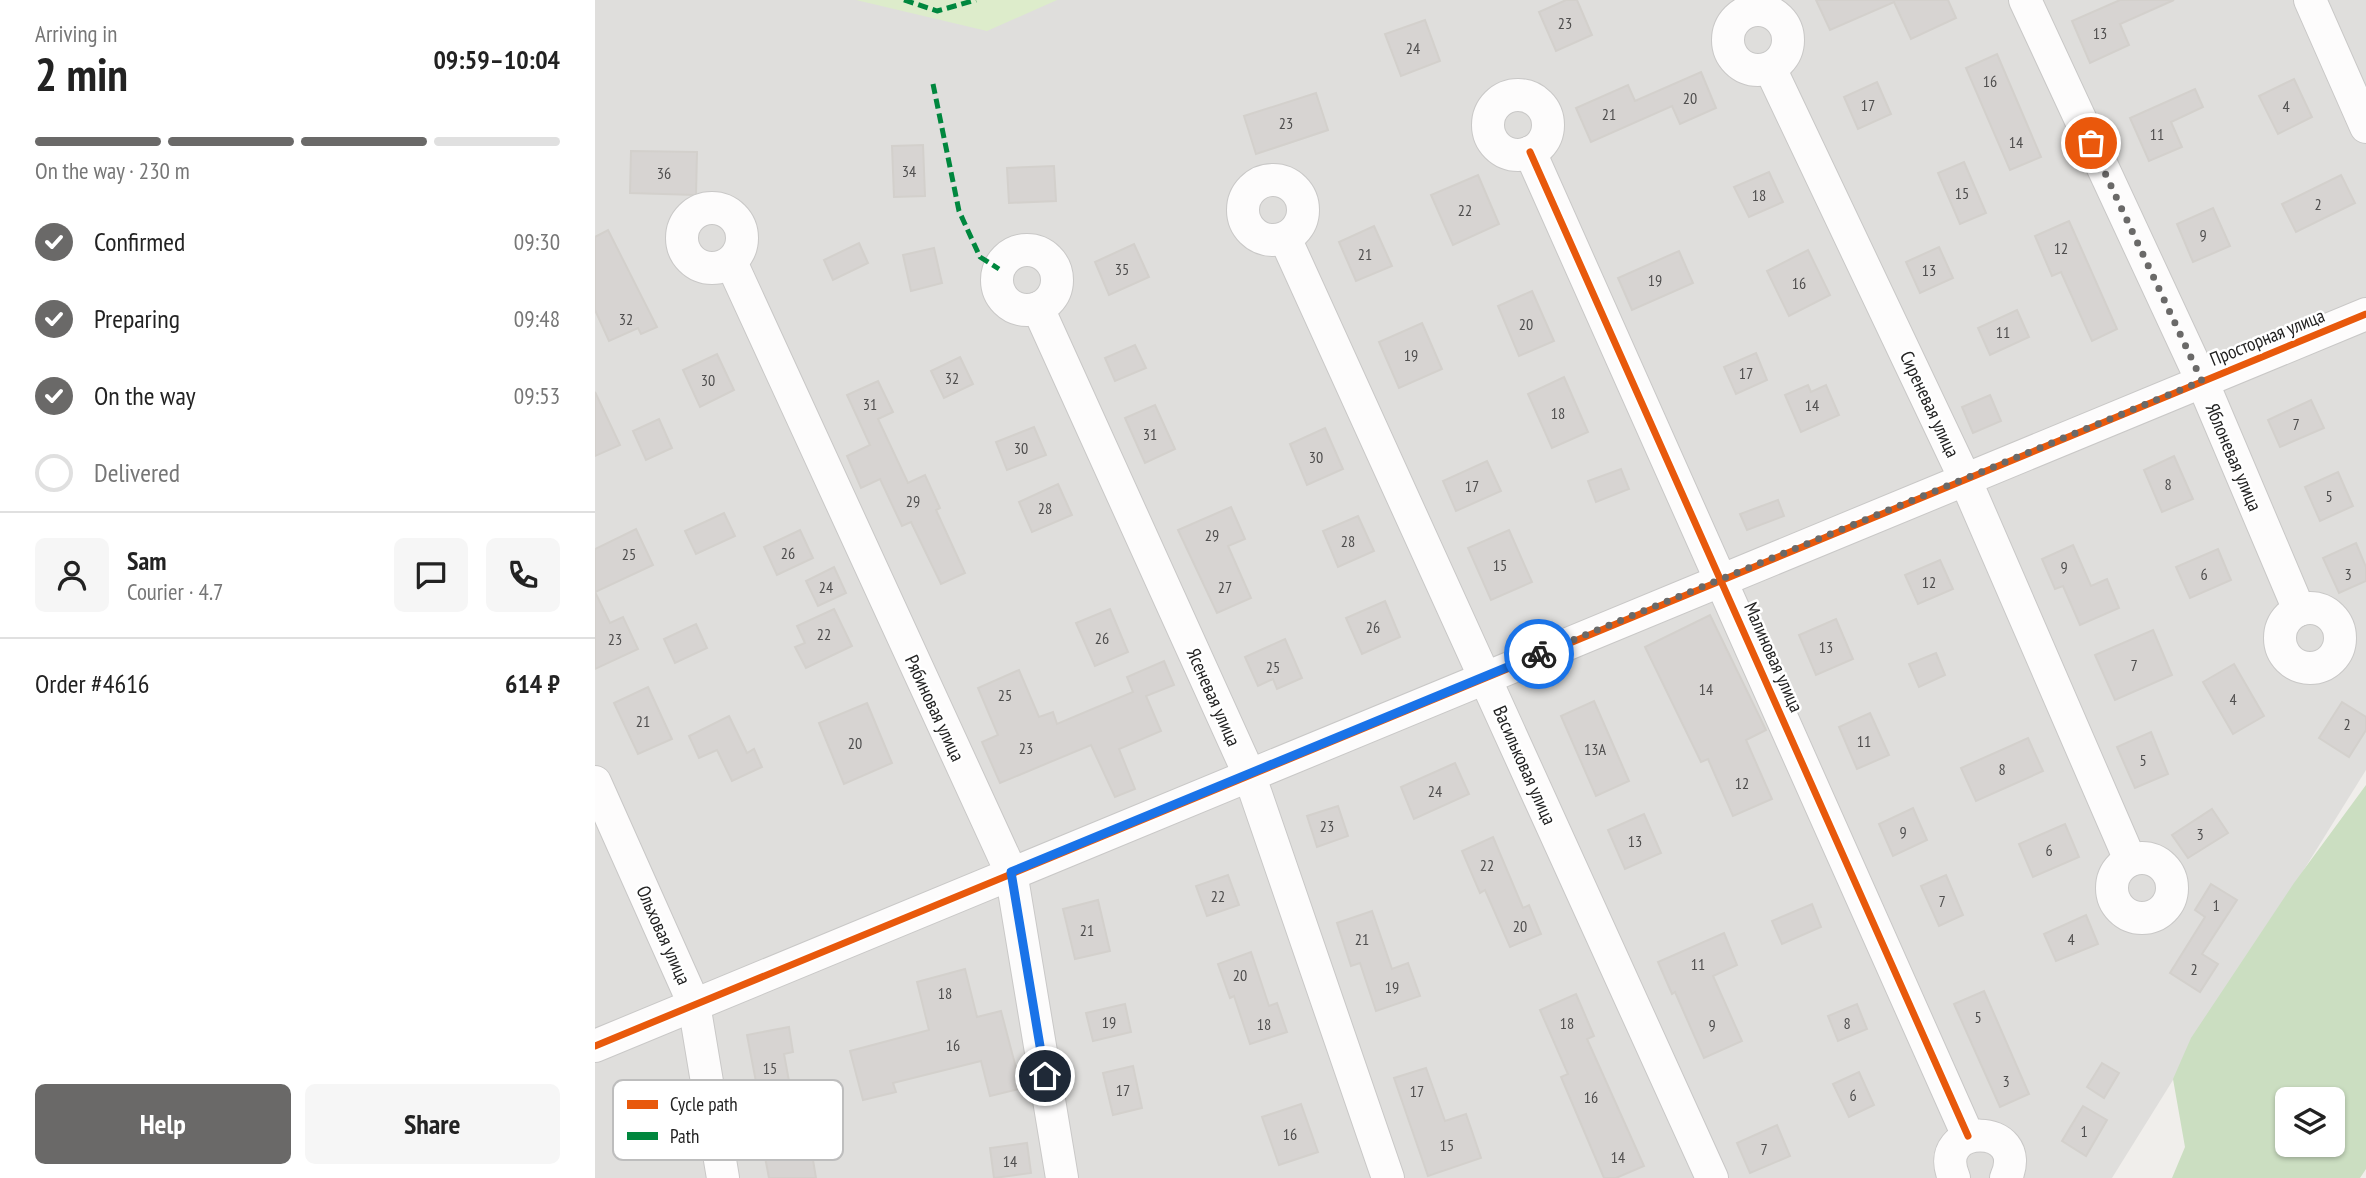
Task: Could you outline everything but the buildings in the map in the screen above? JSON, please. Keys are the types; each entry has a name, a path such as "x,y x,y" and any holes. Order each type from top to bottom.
{"street":[{"name":"Яблоневая улица","path":"2025,0 2202,381 2299,610"},
{"path":"2310,0 2366,127"},
{"name":"Сиреневая улица","path":"1770,68 1965,479 2130,860"},
{"name":"Малиновая улица","path":"1530,152 1968,1136"},
{"name":"Васильковая улица","path":"1285,238 1712,1178"},
{"name":"Рябиновая улица","path":"731,261 1011,872 1062,1178"},
{"name":"Ясеневая улица","path":"1038,307 1249,774 1388,1178"},
{"name":"Просторная улица","path":"595,1046 2366,313"},
{"name":"Ольховая улица","path":"595,782 694,1004 707,1080"},
{"path":"1954,1178 1951,1168 1952,1153 1968,1136 1984,1134 1998,1140 2003,1146 2010,1160 2006,1178"},
{"name":"Ольховая улица","path":"720,1160 723,1178"}],"shaded area":[{"path":"595,0 2366,0 2366,770 2112,1178 595,1178"}],"green space":[{"path":"856,0 1057,0 987,31"},
{"path":"2366,785 2366,1169 2360,1178 2172,1178 2185,1147 2173,1079 2191,1038 2294,883"}],"marked path":[{"path":"904,0 937,11 976,0"},
{"path":"933,84 959,211 980,257 999,269"}],"cycle path":[{"path":"1530,152 1968,1136"},
{"path":"595,1046 2366,314"}],"way so far":[{"path":"1539,654 2202,381 2091,143"}],"route":[{"path":"1045,1076 1011,872 1539,654"}]}
